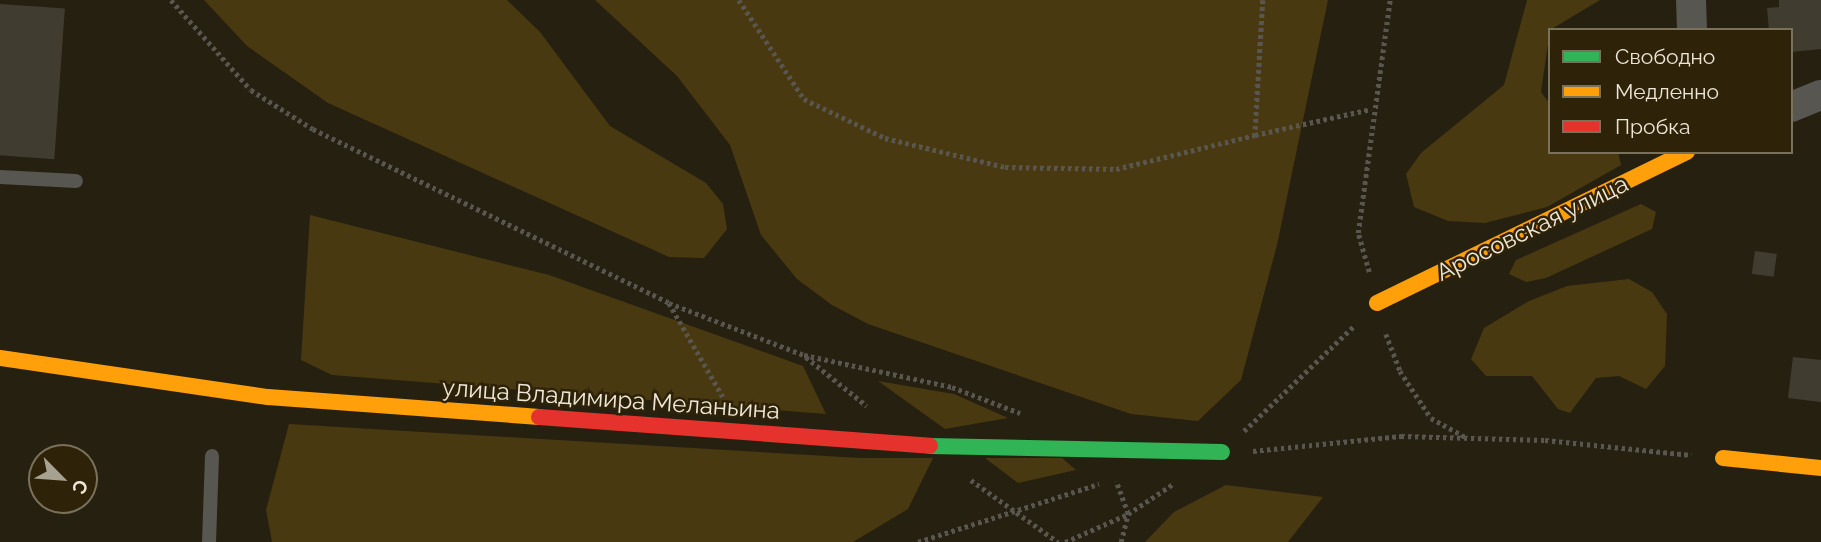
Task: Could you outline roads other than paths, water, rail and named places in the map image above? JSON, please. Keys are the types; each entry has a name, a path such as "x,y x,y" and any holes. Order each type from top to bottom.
{"street":[{"path":"1690,0 1692,28"},
{"path":"1793,106 1821,94"},
{"name":"Аросовская улица","path":"1377,303 1683,154"},
{"name":"улица Владимира Меланьина","path":"0,358 268,397 930,446 1107,447 1222,452"},
{"path":"1723,458 1821,468"}],"lane":[{"path":"0,177 76,181"},
{"path":"209,542 212,456"}]}
